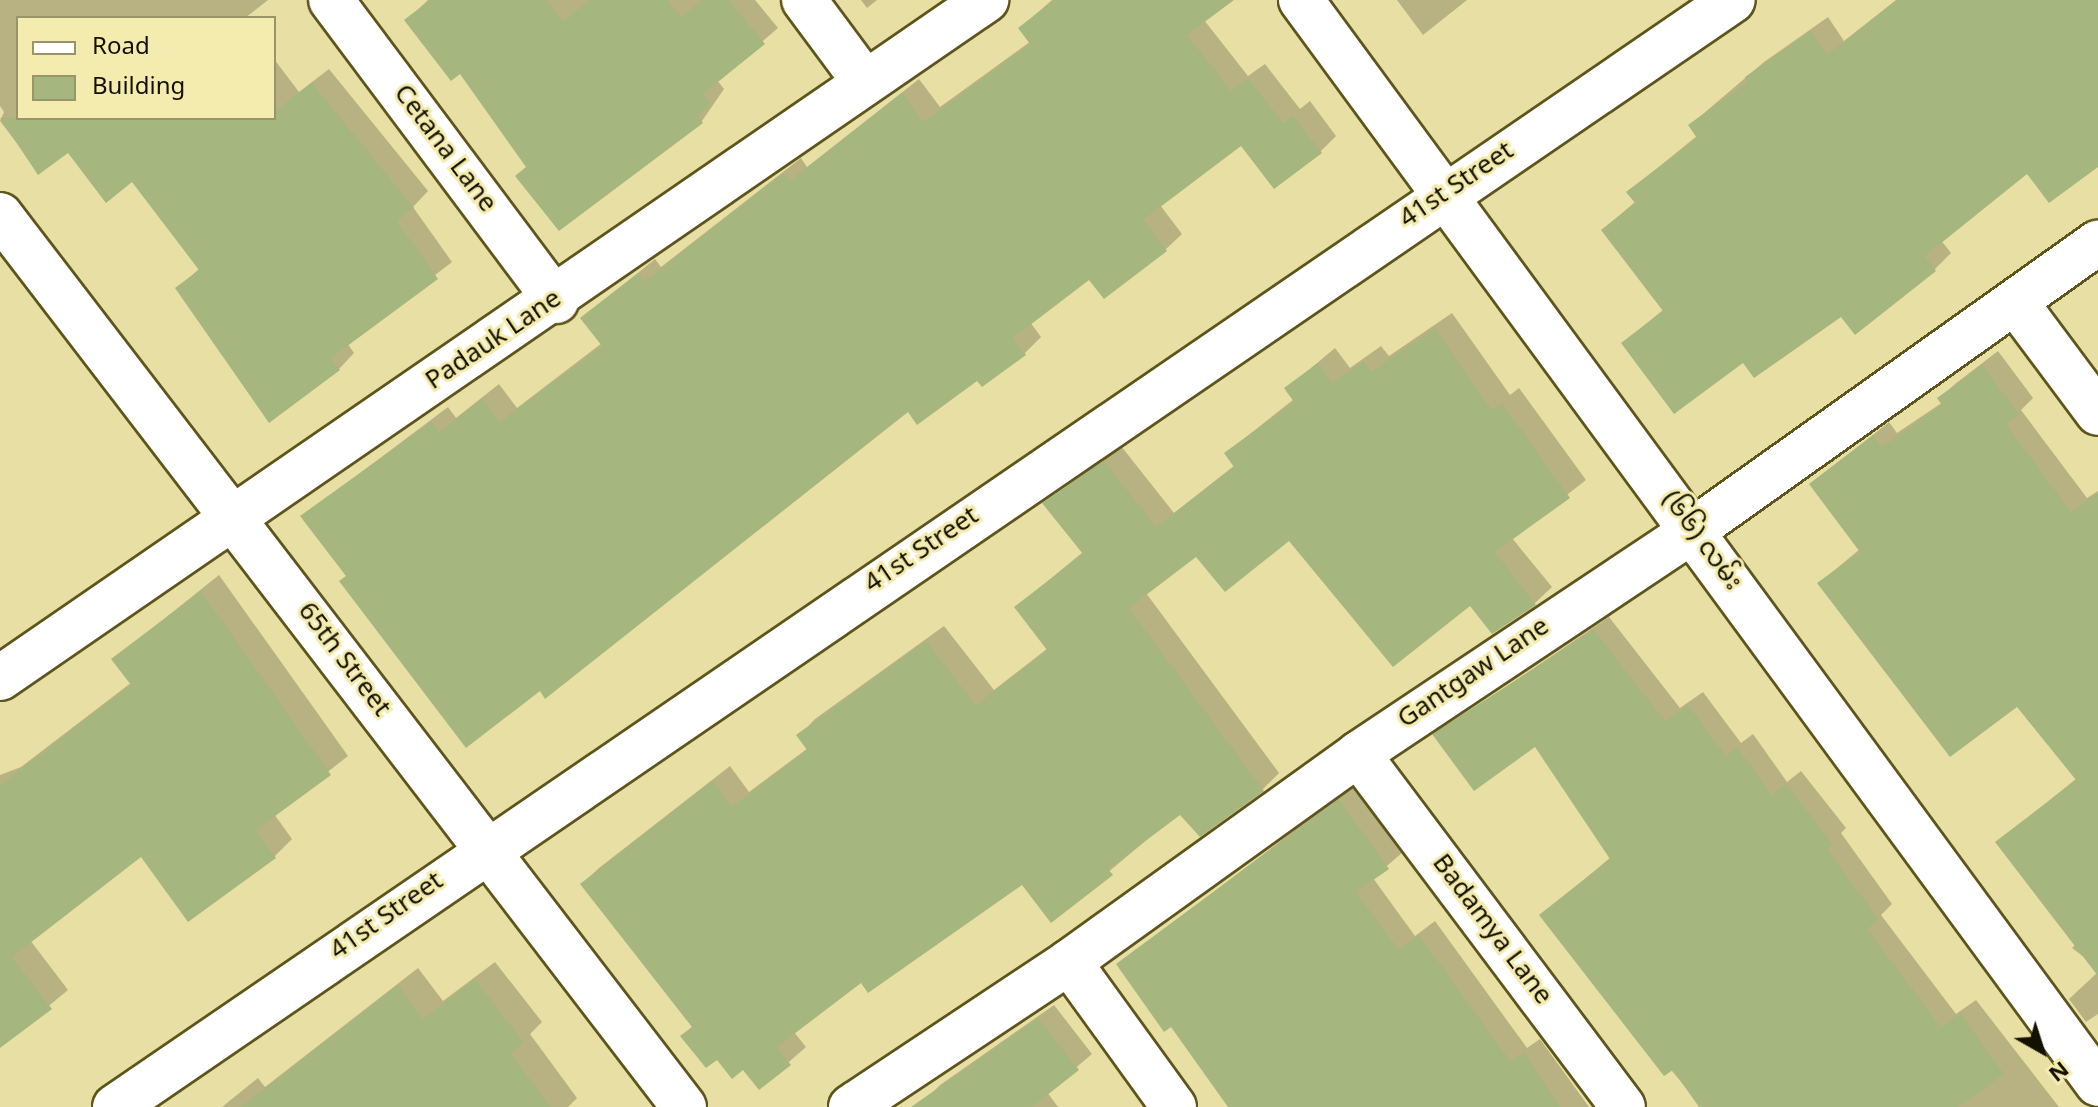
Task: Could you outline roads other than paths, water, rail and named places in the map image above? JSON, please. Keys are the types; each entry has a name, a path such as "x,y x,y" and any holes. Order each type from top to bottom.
{"street":[{"name":"Cetana Lane","path":"331,0 556,301"},
{"path":"804,0 865,82"},
{"name":"Padauk Lane","path":"0,678 556,301 986,0"},
{"name":"(၆၆) လမ်း","path":"1301,0 2098,1084"},
{"name":"41st Street","path":"115,1107 1733,0"},
{"name":"65th Street","path":"0,215 236,518 485,852 684,1107"},
{"name":"Gantgaw Lane","path":"851,1107 1069,962 1358,754 1692,531 2098,243"},
{"path":"2016,303 2098,413"},
{"name":"Badamya Lane","path":"1358,754 1623,1107"},
{"path":"1069,962 1174,1107"}]}
